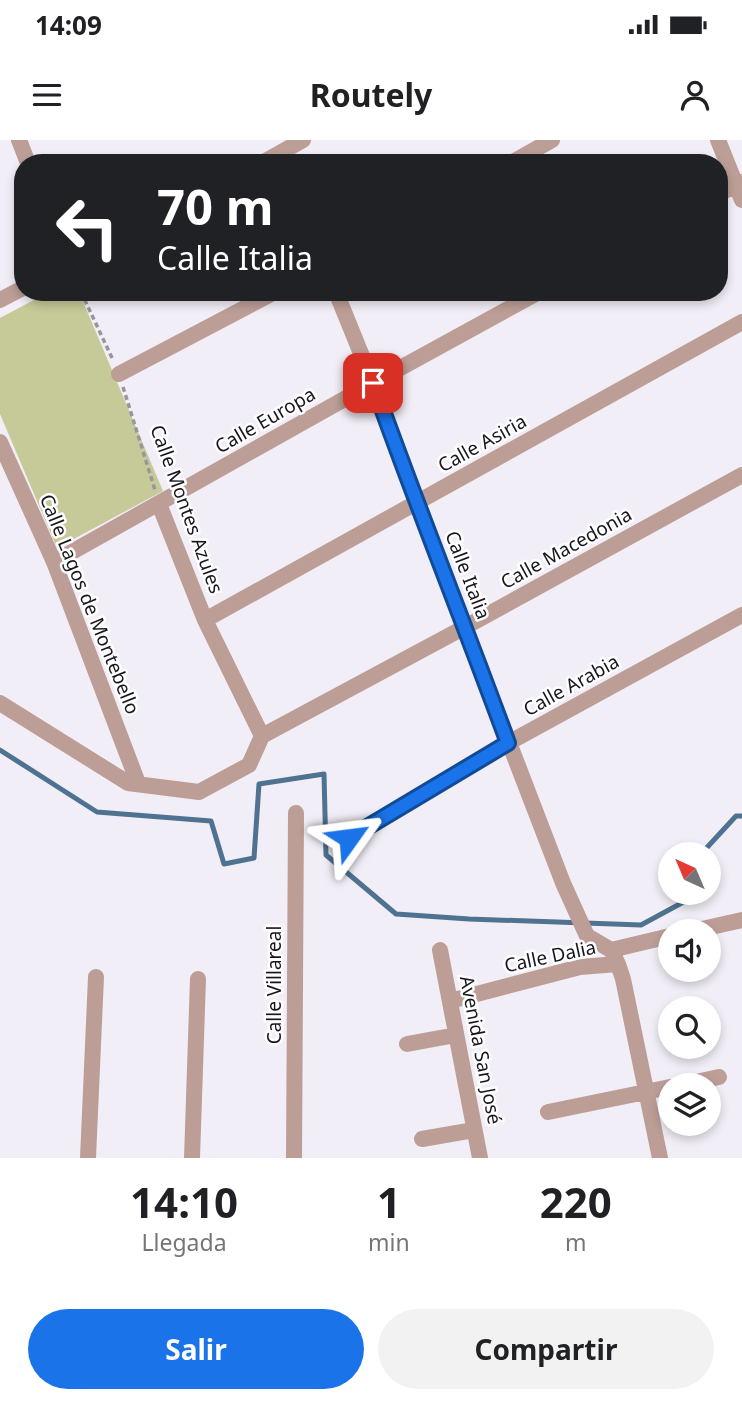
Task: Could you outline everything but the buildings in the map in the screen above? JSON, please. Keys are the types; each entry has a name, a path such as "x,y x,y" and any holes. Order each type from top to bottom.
{"street":[{"path":"280,152 303,140"},
{"path":"527,154 552,140"},
{"path":"728,162 740,189"},
{"path":"119,374 258,301"},
{"name":"Calle Italia","path":"340,301 508,743 576,913 587,936 614,957"},
{"name":"Calle Europa","path":"54,562 523,301"},
{"name":"Calle Asiria","path":"205,620 742,322"},
{"name":"Calle Lagos de Montebello","path":"0,442 54,562 138,783"},
{"name":"Calle Macedonia","path":"262,736 742,475"},
{"name":"Calle Montes Azules","path":"159,504 205,620 262,736"},
{"name":"Calle Arabia","path":"349,838 508,743 742,615"},
{"path":"0,703 128,783 199,792 249,765 262,736"},
{"name":"Calle Villareal","path":"294,1158 296,813"},
{"path":"721,925 742,920"},
{"name":"Calle Dalia","path":"450,1001 580,967 658,940"},
{"name":"Avenida San José","path":"440,950 480,1158"},
{"path":"614,957 623,979 660,1158"},
{"path":"88,1158 96,977"},
{"path":"192,1158 198,979"},
{"path":"407,1044 456,1035"},
{"path":"548,1112 658,1090"},
{"path":"422,1139 474,1130"}],"path":[{"name":"Calle Montes Azules","path":"85,301 119,374 159,504"}],"green space":[{"path":"32,301 83,301 163,491 57,548 0,414 0,318"}],"waterway":[{"path":"0,750 97,812 211,821 224,864 254,858 259,784 324,774 326,855 396,914 641,925 678,905"},
{"path":"712,842 736,816 742,816"}],"route":[{"path":"349,838 508,743 373,383"}]}
